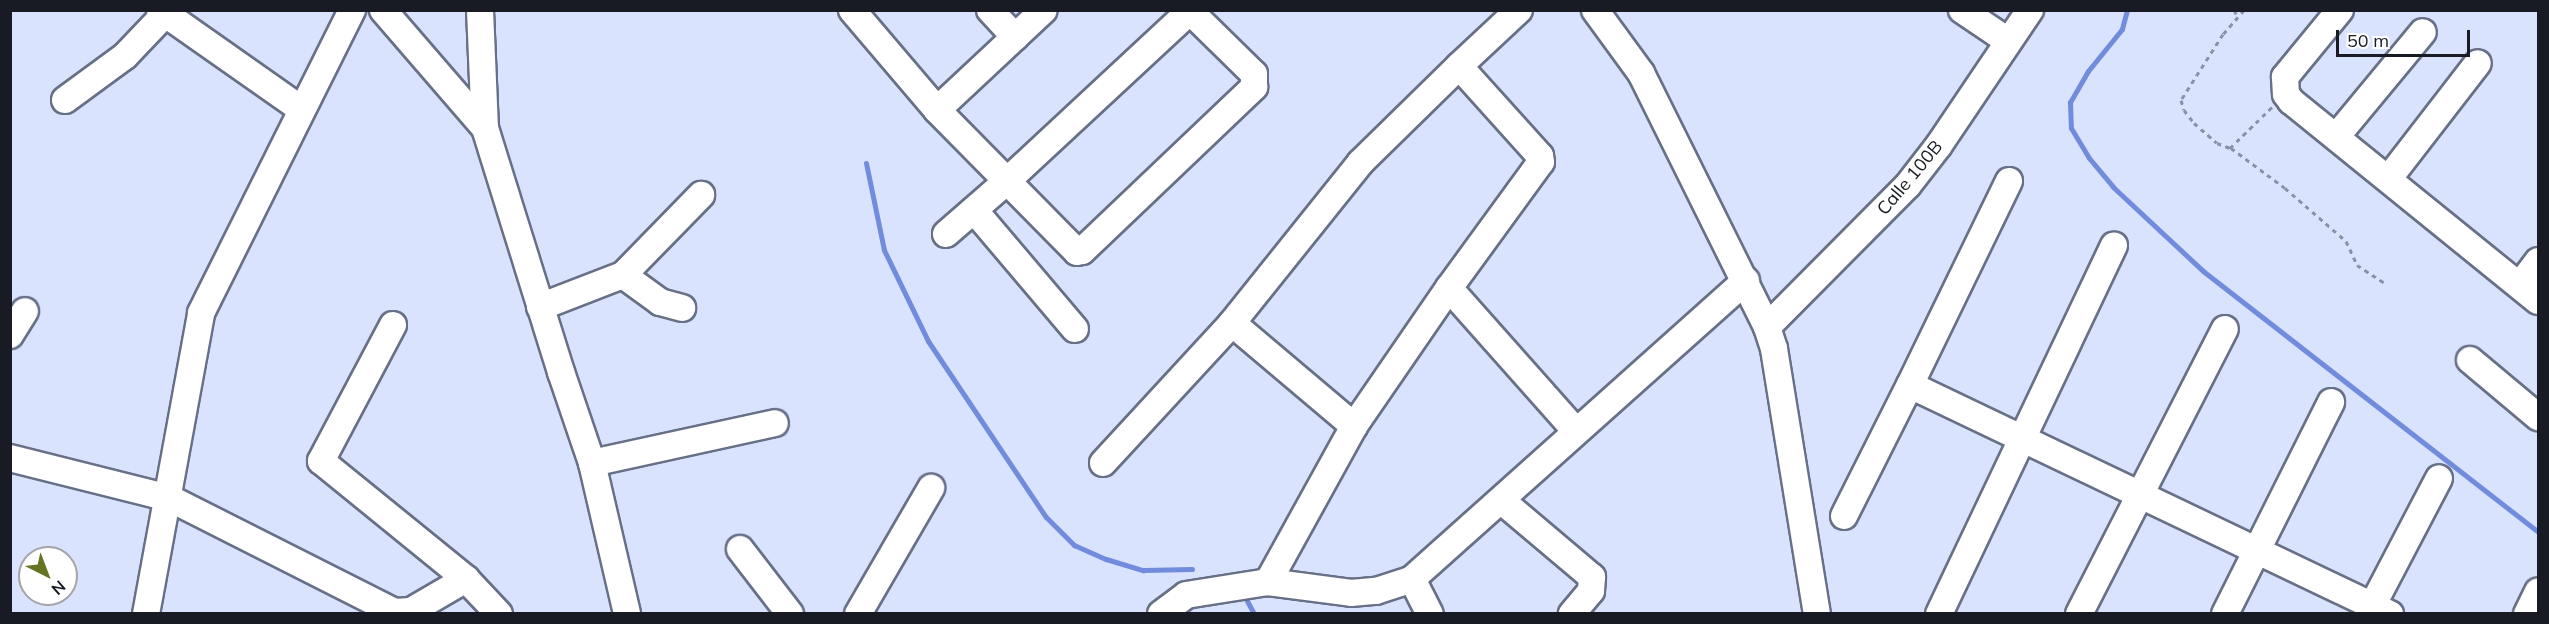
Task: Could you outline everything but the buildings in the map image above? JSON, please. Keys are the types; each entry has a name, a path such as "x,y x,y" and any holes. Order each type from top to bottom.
{"street":[{"path":"146,614 201,313 352,10"},
{"path":"383,10 485,128"},
{"path":"480,10 485,128 540,307 592,463 627,614"},
{"path":"852,10 937,110 1007,181 1073,250 1082,251 1254,87 1254,74 1190,11 1007,181 946,234"},
{"path":"990,10 1016,37"},
{"path":"937,110 1044,10"},
{"path":"1103,462 1232,323 1360,163 1458,66 1519,10"},
{"path":"1595,10 1641,73 1746,280 1767,327 1774,349 1817,614"},
{"path":"1962,10 2007,41"},
{"name":"Calle 100B","path":"1767,327 1908,185 1939,146 2007,41 2030,10"},
{"path":"2340,10 2285,77 2286,94 2299,108 2389,178 2529,293 2538,261"},
{"path":"65,100 125,56 162,12 301,109"},
{"path":"2336,137 2423,32"},
{"path":"2389,178 2478,63"},
{"path":"1268,582 1354,426 1449,288 1541,162 1540,156 1458,66"},
{"path":"1844,516 2010,181"},
{"path":"540,307 623,275 701,195"},
{"path":"974,210 1074,329"},
{"path":"1939,614 2114,245"},
{"path":"623,275 660,302 682,308"},
{"path":"1161,614 1186,595 1268,582 1351,593 1376,591 1412,579 1502,501 1576,431 1746,280"},
{"path":"1449,288 1576,431"},
{"path":"10,335 25,311"},
{"path":"1232,323 1354,426"},
{"path":"393,325 321,461 466,579 499,614"},
{"path":"2079,614 2225,329"},
{"path":"2470,360 2538,417"},
{"path":"1910,385 2139,496 2257,550 2377,610 2439,478"},
{"path":"2225,614 2331,402"},
{"path":"592,463 776,423"},
{"path":"10,458 169,498 394,612 411,611 466,579"},
{"path":"858,614 931,488"},
{"path":"1502,501 1592,577 1591,591 1572,614"},
{"path":"740,549 790,614"},
{"path":"1412,579 1430,614"},
{"path":"2527,614 2538,591"}],"path":[{"path":"2234,10 2238,16"},
{"path":"2244,10 2223,34 2181,100 2184,110 2194,123 2217,143 2230,147 2286,188 2346,241 2356,265 2385,283"},
{"path":"2230,147 2286,94"}],"waterway":[{"path":"2127,10 2122,29 2088,71 2070,102 2071,128 2089,158 2113,187 2203,271 2538,532"},
{"path":"866,163 884,250 928,341 1046,517 1074,545 1106,559 1143,570 1192,569"},
{"path":"1245,597 1254,614"}]}
